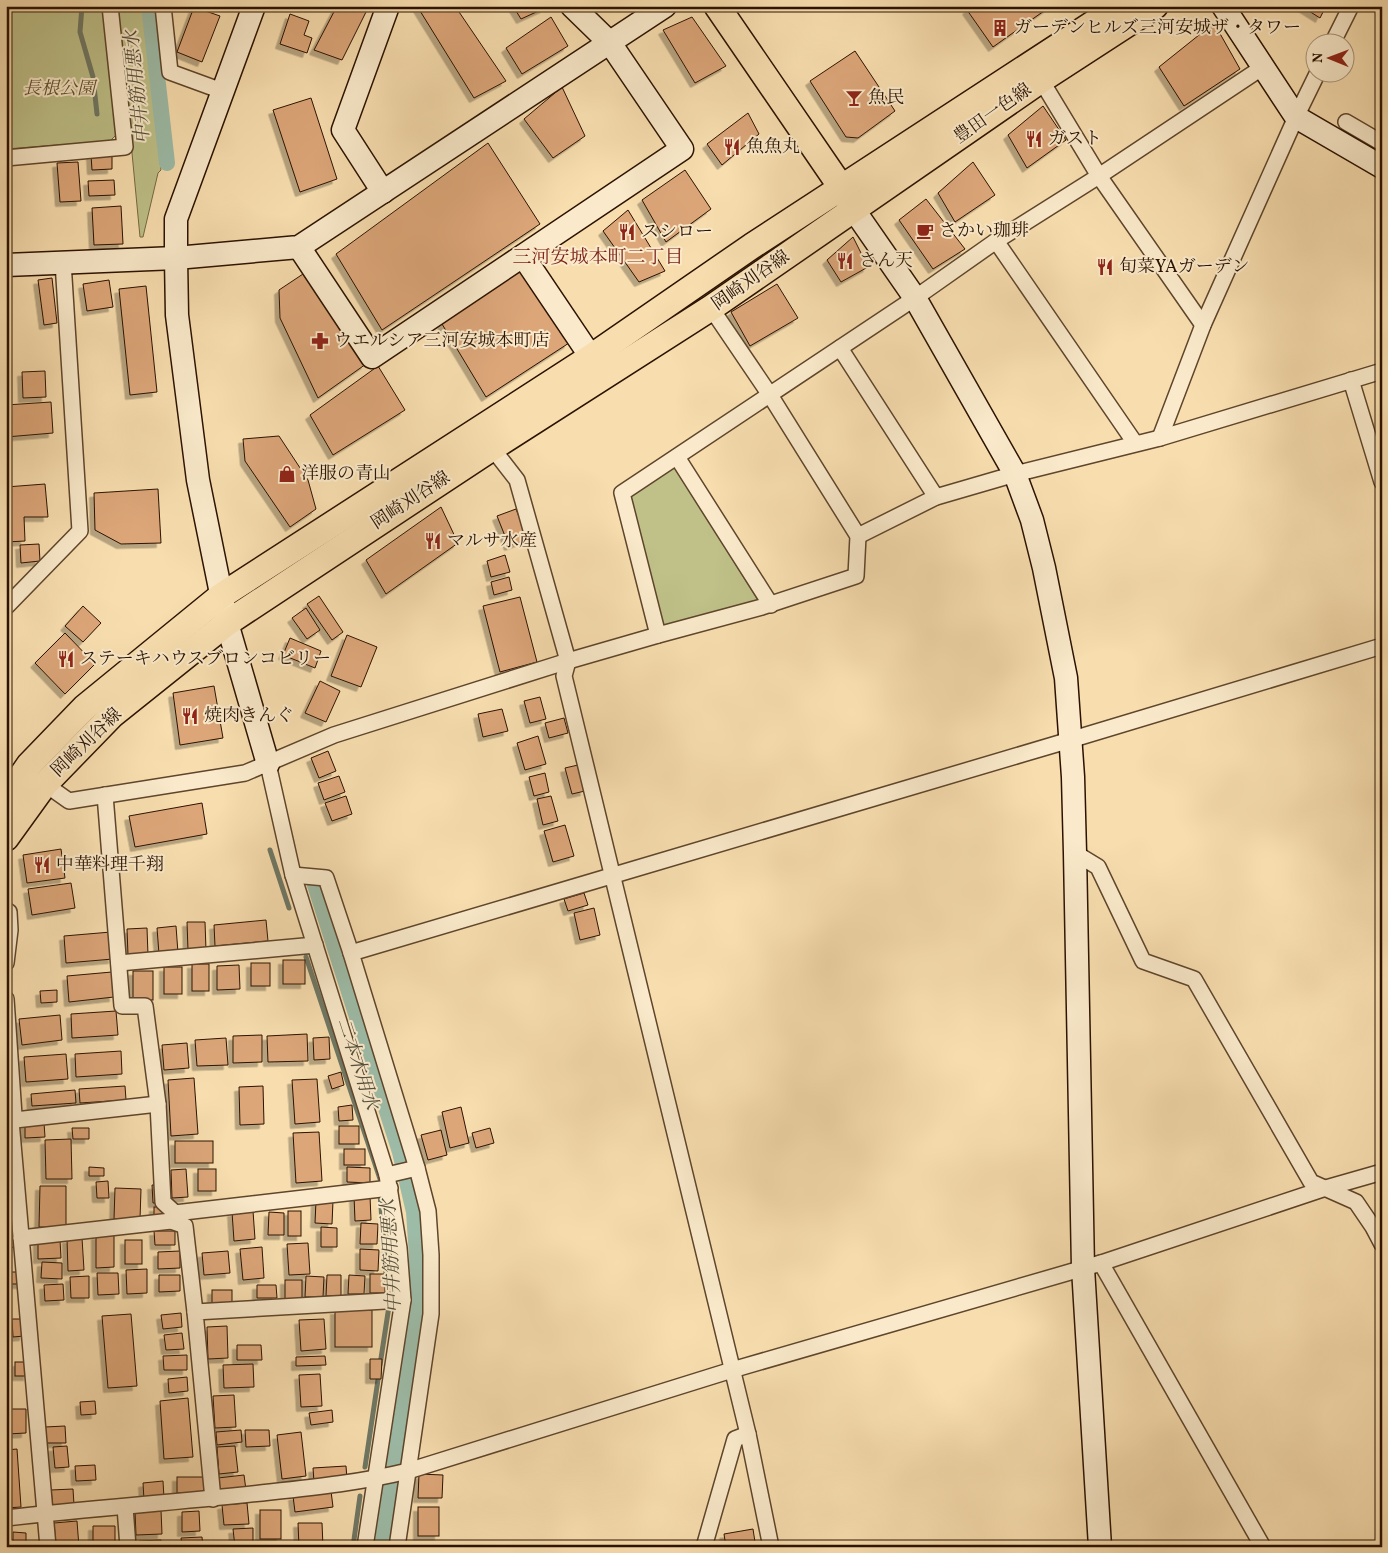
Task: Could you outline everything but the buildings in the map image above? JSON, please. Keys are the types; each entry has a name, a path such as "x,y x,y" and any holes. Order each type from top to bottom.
{"main road":[{"path":"717,6 841,187 854,210"},
{"name":"豊田一色線","path":"841,187 1120,6"},
{"name":"豊田一色線","path":"854,210 1041,80 1156,6"},
{"name":"岡崎刈谷線","path":"6,798 29,765 85,707 221,596 591,357 841,187"},
{"name":"岡崎刈谷線","path":"6,838 45,784 112,716 227,623 492,448 711,308 854,210"}],"street":[{"path":"6,158 125,147 110,6"},
{"path":"163,6 170,72 222,91"},
{"path":"254,6 176,219 177,315 198,480 227,623 268,764 293,875 389,1181 399,1248 402,1300 365,1547"},
{"path":"384,192 343,130 388,6"},
{"path":"299,247 372,357 682,149 610,43 572,6"},
{"path":"6,265 176,258 299,247 665,6"},
{"path":"1223,6 1296,117 1382,167"},
{"path":"1338,32 1351,6"},
{"path":"658,635 622,492 915,298 996,241 1099,176 1263,67"},
{"path":"1041,80 1099,176 1203,325"},
{"path":"1160,438 1203,325 1313,82"},
{"path":"1346,122 1382,143"},
{"path":"854,210 915,298 1015,474 1032,520 1044,568 1066,678 1076,853 1092,1265 1100,1547"},
{"path":"996,241 1135,443"},
{"path":"523,256 591,357"},
{"path":"6,607 80,532 63,262"},
{"path":"45,784 68,801 245,774 334,735 658,635 771,605 856,576 858,536 770,395 711,308"},
{"path":"840,348 936,497"},
{"path":"858,536 936,497 1015,474 1160,438 1382,371"},
{"path":"1352,380 1382,482"},
{"path":"492,448 517,480 568,662 564,676 748,1434 771,1547"},
{"path":"677,457 771,605"},
{"path":"351,953 1382,646"},
{"path":"105,795 122,1006 145,1006 158,1104 163,1202 173,1217 186,1226 213,1499"},
{"path":"1076,853 1098,867 1143,960 1194,979 1311,1182 1356,1202 1382,1244"},
{"path":"293,875 326,878 417,1168 428,1211 431,1255 431,1314 397,1547"},
{"path":"6,910 9,912 10,930 6,963"},
{"path":"119,963 315,945"},
{"path":"6,999 14,1115 9,1121 22,1238 48,1547"},
{"path":"9,1121 158,1104"},
{"path":"22,1238 173,1217 389,1181 417,1168"},
{"path":"6,1518 213,1499 375,1479 408,1471 732,1370 1092,1265 1326,1188 1382,1172"},
{"path":"1092,1265 1263,1547"},
{"path":"195,1312 402,1300"},
{"path":"704,1547 734,1439 748,1434"},
{"path":"125,1507 128,1547"}],"green space":[{"name":"長根公園","path":"6,6 103,6 116,135 110,141 6,149"},
{"path":"118,6 143,6 161,170 158,173 143,237 140,237"},
{"path":"671,461 762,607 658,635 624,501"}],"waterway":[{"path":"82,6 80,32 93,77 97,114"},
{"name":"中井筋用悪水","path":"149,6 167,163"},
{"name":"二本木用水","path":"270,850 289,908"},
{"name":"中井筋用悪水","path":"315,885 400,1152 414,1212 418,1309 382,1547"},
{"name":"二本木用水","path":"306,957 380,1179"},
{"name":"二本木用水","path":"380,1193 387,1288"},
{"name":"二本木用水","path":"380,1365 389,1306"},
{"name":"二本木用水","path":"365,1467 379,1373"},
{"name":"二本木用水","path":"353,1547 360,1496"}],"place":[{"name":"ガーデンヒルズ三河安城ザ・タワー","path":"1000,28"},
{"name":"魚民","path":"854,98"},
{"name":"ガスト","path":"1034,139"},
{"name":"魚魚丸","path":"732,147"},
{"name":"さかい珈琲","path":"925,231"},
{"name":"スシロー","path":"627,232"},
{"name":"さん天","path":"845,261"},
{"name":"旬菜YAガーデン","path":"1105,267"},
{"name":"ウエルシア三河安城本町店","path":"320,341"},
{"name":"洋服の青山","path":"287,474"},
{"name":"マルサ水産","path":"433,541"},
{"name":"ステーキハウスブロンコビリー","path":"66,659"},
{"name":"焼肉きんぐ","path":"190,716"},
{"name":"中華料理千翔","path":"42,865"}],"district":[{"name":"三河安城本町二丁目","path":"598,258"}]}
